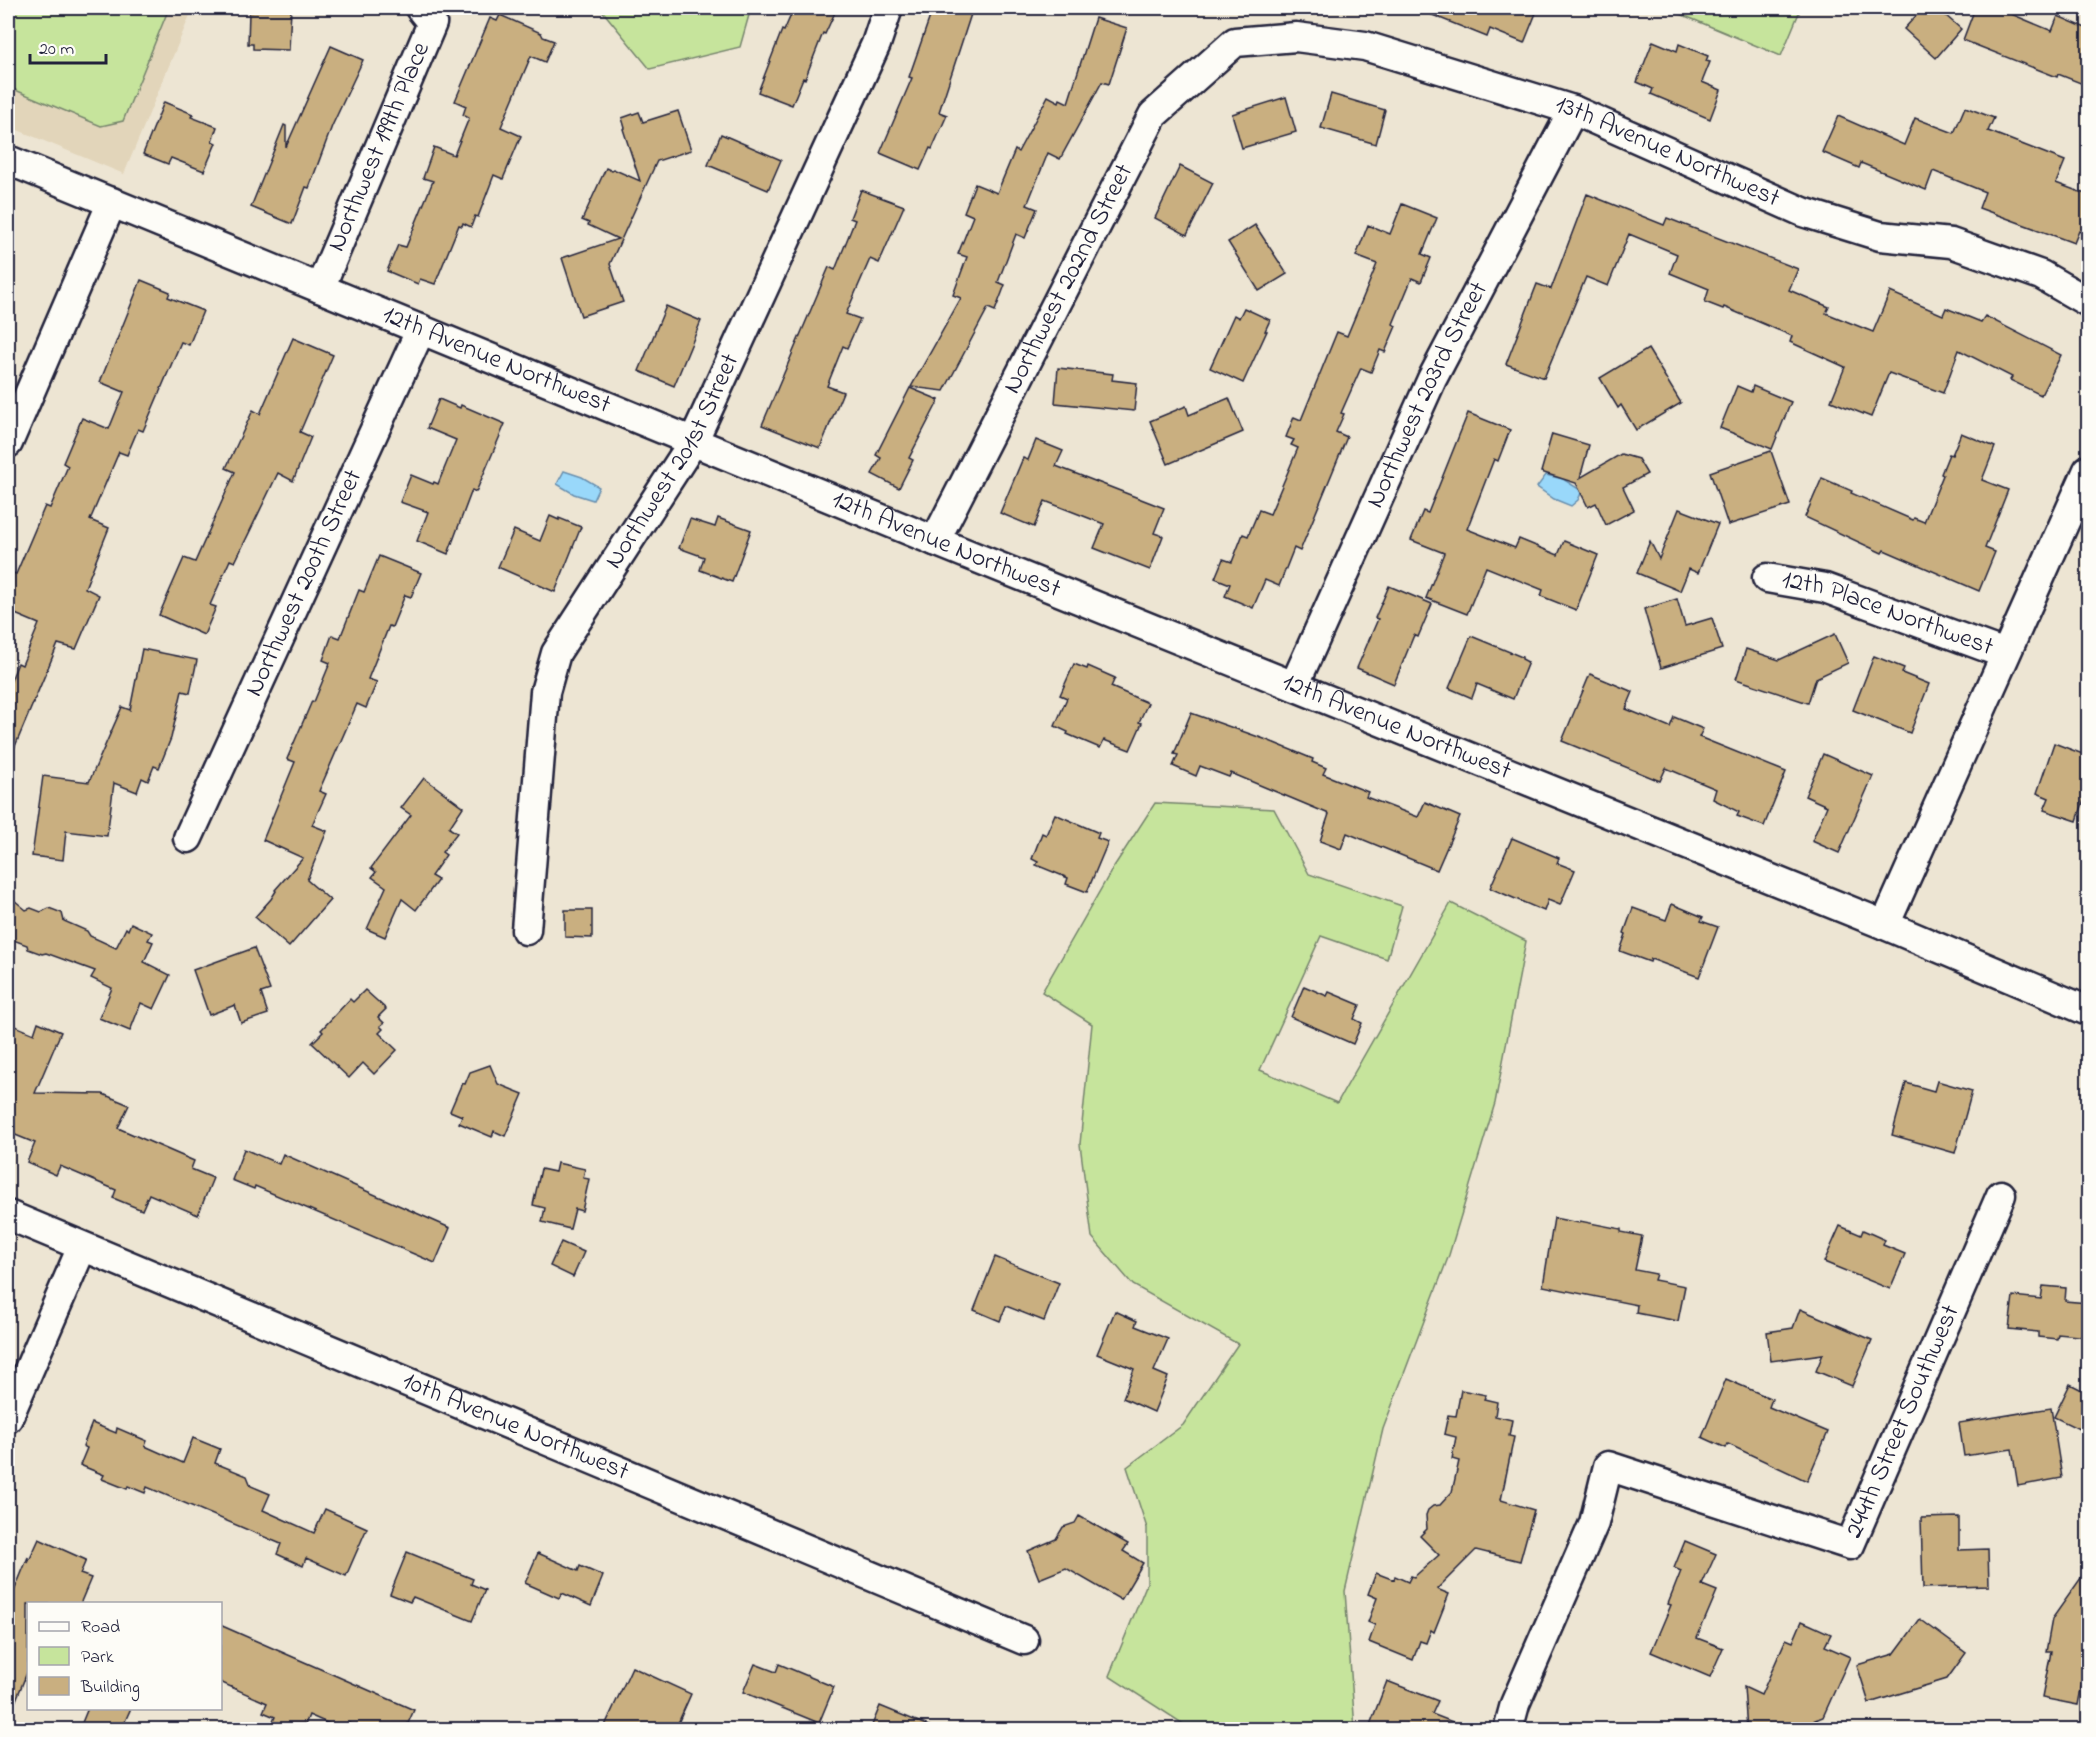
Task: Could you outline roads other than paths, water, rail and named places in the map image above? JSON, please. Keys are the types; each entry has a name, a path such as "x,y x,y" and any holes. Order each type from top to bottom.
{"street":[{"name":"Northwest 199th Place","path":"320,288 432,23 420,8"},
{"name":"Northwest 201st Street","path":"526,930 545,692 556,653 693,442 876,44 888,8"},
{"name":"13th Avenue Northwest","path":"1235,42 1296,37 1365,46 1573,110 1803,212 1880,236 1951,243 2041,275 2088,302"},
{"name":"Northwest 202nd Street","path":"934,541 1153,115 1235,42"},
{"name":"Northwest 203rd Street","path":"1294,686 1432,379 1573,110"},
{"name":"12th Avenue Northwest","path":"8,160 934,541 1885,925 2088,1011"},
{"path":"8,443 112,202"},
{"name":"Northwest 200th Street","path":"188,838 421,329"},
{"path":"1885,925 2088,470"},
{"name":"12th Place Northwest","path":"1767,578 1825,588 2005,654"},
{"name":"244th Street Southwest","path":"1508,1730 1515,1704 1594,1523 1608,1466 1850,1545 2001,1195"},
{"name":"10th Avenue Northwest","path":"8,1215 1024,1640"},
{"path":"8,1418 82,1247"}],"water":[{"path":"564,471 582,477 599,487 593,500 574,494 557,484"},
{"path":"1546,475 1563,479 1582,491 1578,500 1571,506 1554,499 1537,487"}]}
